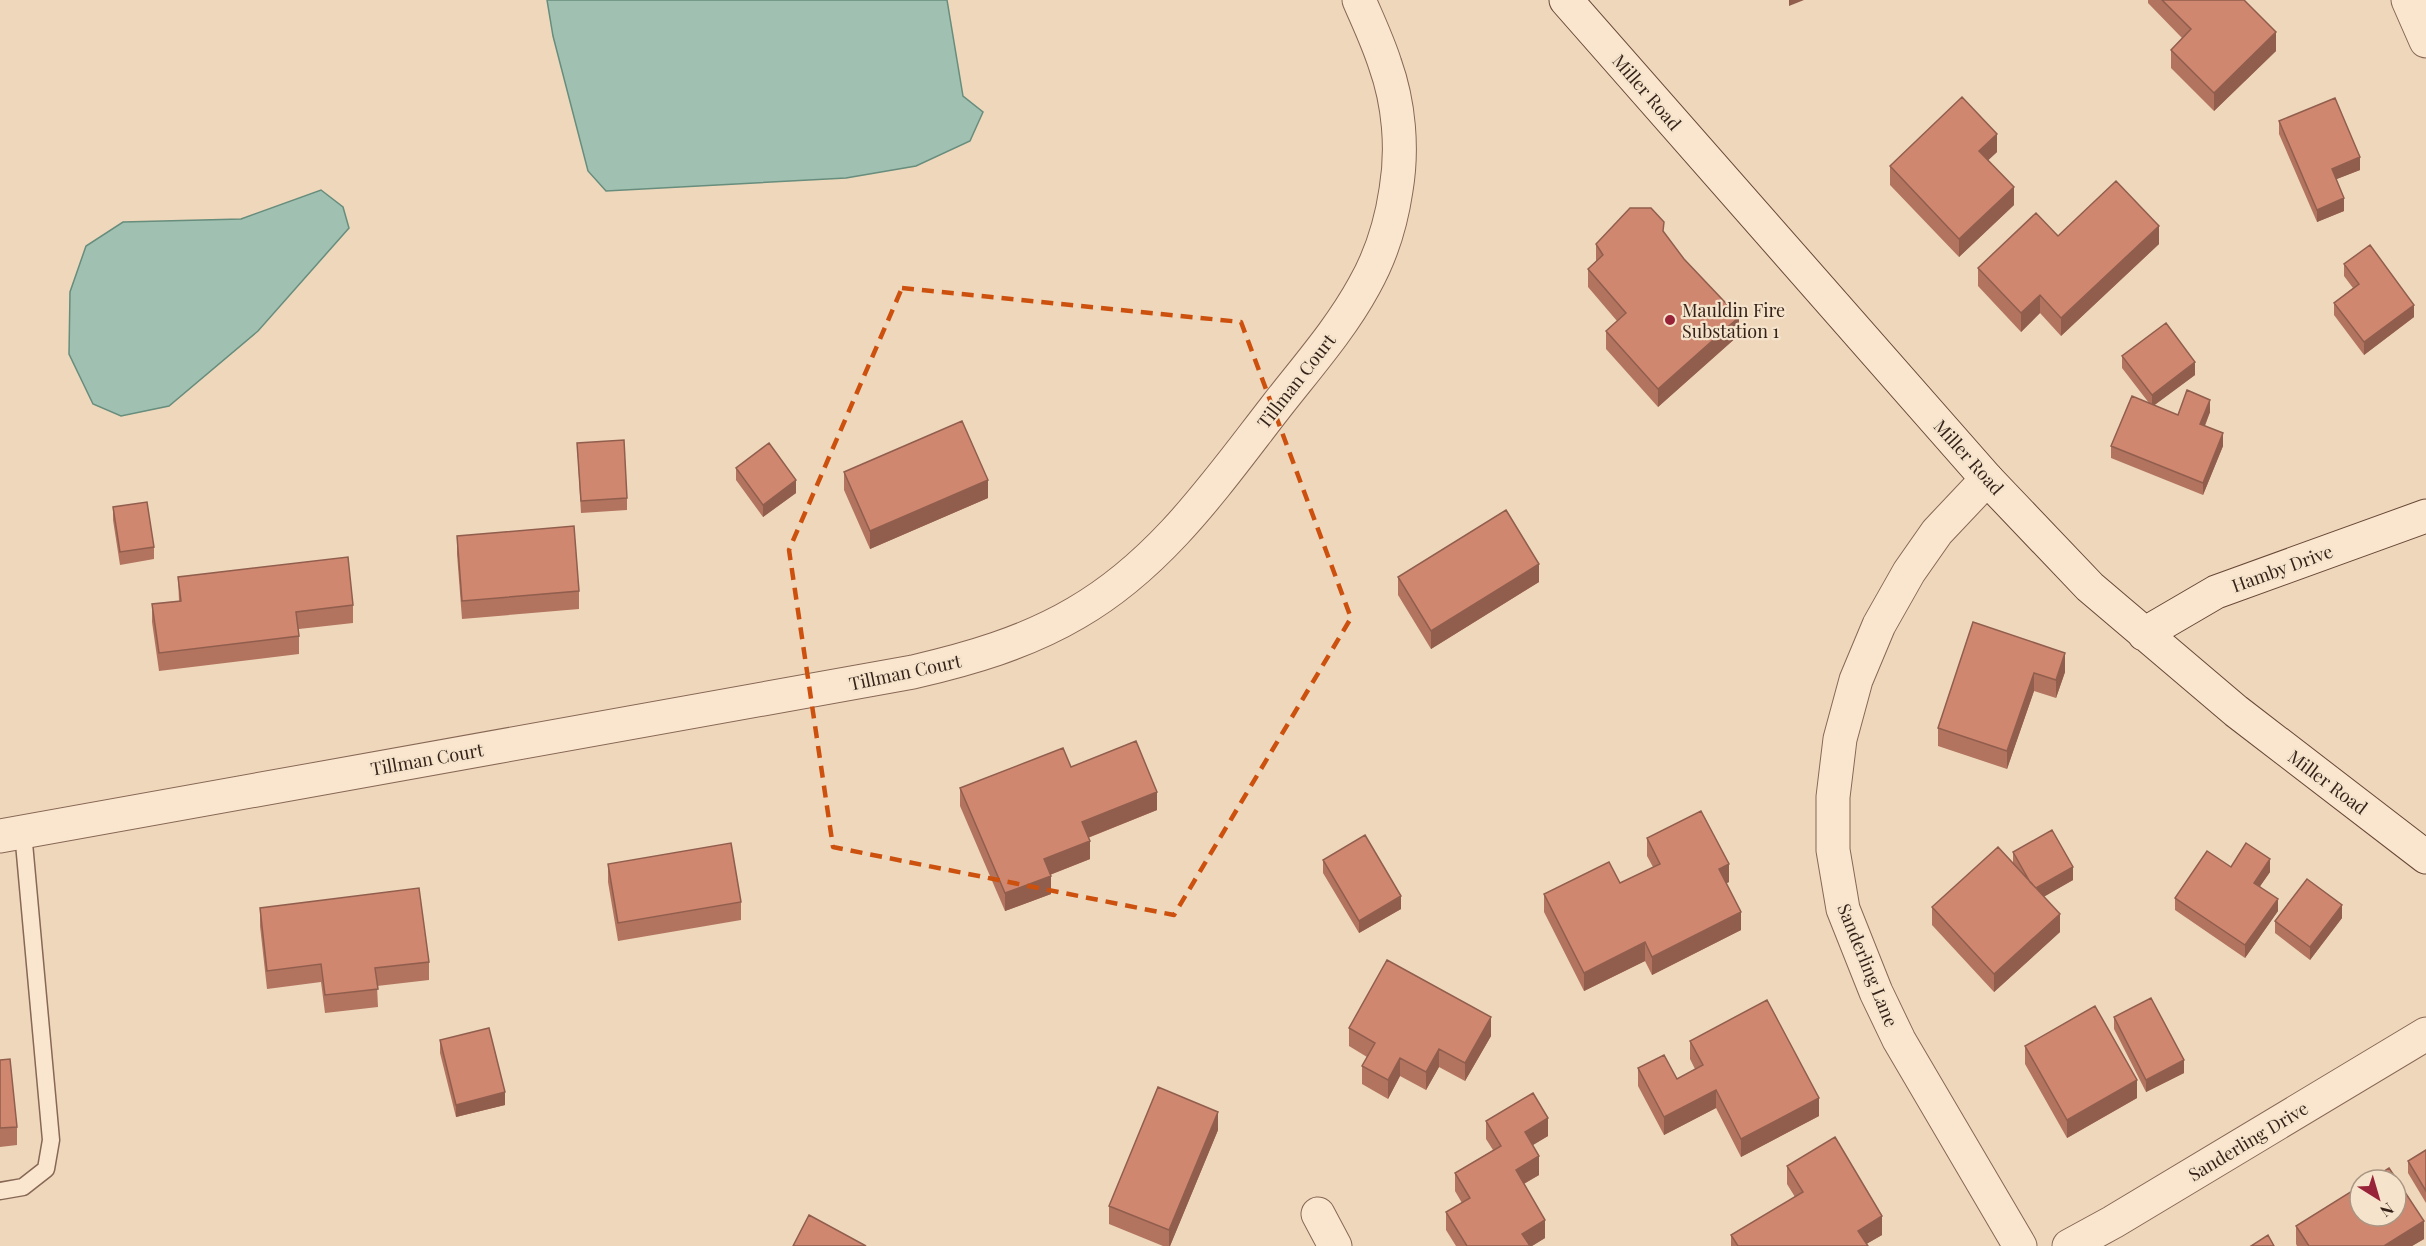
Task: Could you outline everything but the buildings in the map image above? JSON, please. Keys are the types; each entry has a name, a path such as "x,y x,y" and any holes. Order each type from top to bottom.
{"street":[{"name":"Tillman Court","path":"12,834 913,672 966,660 1029,638 1077,613 1127,579 1157,552 1194,513 1339,326 1364,286 1380,253 1389,228 1396,190 1399,157 1398,123 1386,65 1359,0"},
{"name":"Miller Road","path":"1566,0 1987,479 2090,586 2236,711 2426,857"},
{"path":"2408,0 2426,41"},
{"name":"Sanderling Lane","path":"1987,479 1937,532 1909,572 1879,624 1856,680 1840,739 1833,797 1833,850 1843,909 1876,992 1899,1040 2019,1246"},
{"name":"Hamby Drive","path":"2144,634 2216,592 2426,516"},
{"name":"Sanderling Drive","path":"2069,1246 2113,1222 2426,1034"},
{"path":"1318,1214 1335,1246"}],"lane":[{"path":"0,1191 23,1187 46,1169 51,1140 12,834"}],"highlighted area":[{"path":"902,288 1241,322 1351,618 1174,915 833,847 789,550"}],"shaded area":[{"path":"547,0 947,0 963,96 983,112 970,141 916,166 846,178 606,191 588,171 553,36"},
{"path":"321,190 343,207 349,228 258,331 169,406 121,416 93,404 69,354 70,292 86,246 123,222 241,219"}],"place":[{"name":"Mauldin Fire Substation 1","path":"1670,320"}]}
